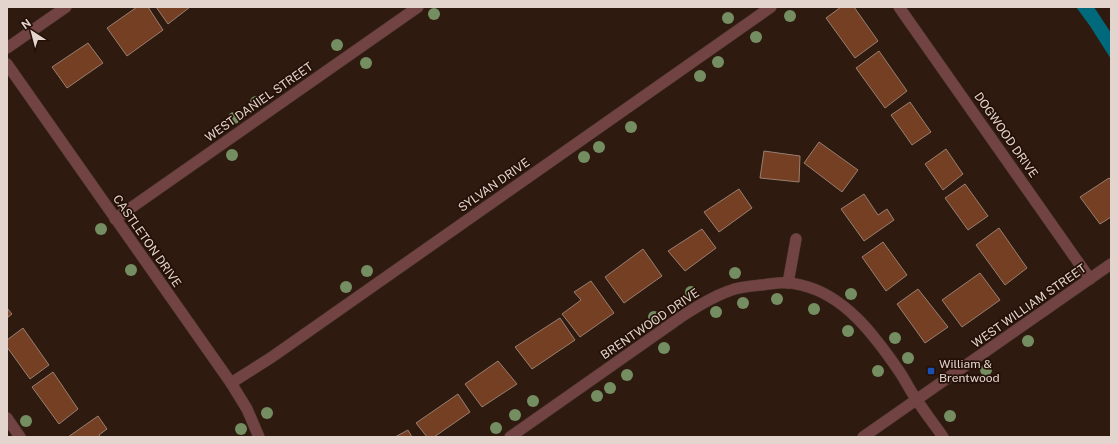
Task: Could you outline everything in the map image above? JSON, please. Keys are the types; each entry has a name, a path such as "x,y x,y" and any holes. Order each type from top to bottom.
{"street":[{"path":"7,48 66,7"},
{"name":"WEST DANIEL STREET","path":"116,219 418,7"},
{"name":"SYLVAN DRIVE","path":"231,383 272,357 771,7"},
{"name":"DOGWOOD DRIVE","path":"899,7 1090,279"},
{"name":"CASTLETON DRIVE","path":"7,64 231,383 246,409 259,437"},
{"path":"788,283 796,239"},
{"name":"WEST WILLIAM STREET","path":"863,437 1111,264"},
{"name":"BRENTWOOD DRIVE","path":"510,437 681,317 705,302 729,291 744,287 776,283 801,284 818,290 837,301 855,316 881,346 899,371 916,400 944,437"},
{"path":"7,418 20,437"}],"water":[{"path":"1076,7 1094,7 1111,33 1111,59 1090,26"}],"building":[{"path":"137,7 148,7 163,30 127,56 107,28"},
{"path":"156,7 190,7 168,24"},
{"path":"841,7 854,7 878,41 855,58 826,18"},
{"path":"88,43 103,63 67,88 52,67"},
{"path":"879,51 907,91 885,108 856,68"},
{"path":"910,102 931,132 912,145 891,115"},
{"path":"819,142 858,170 842,192 804,163"},
{"path":"946,149 963,174 943,190 925,164"},
{"path":"764,151 800,156 799,182 760,178"},
{"path":"1109,178 1111,180 1111,217 1100,224 1080,197"},
{"path":"965,184 988,216 968,230 945,198"},
{"path":"739,189 752,208 719,232 704,212"},
{"path":"864,194 878,215 887,209 894,220 864,241 841,209"},
{"path":"999,228 1027,268 1005,285 976,245"},
{"path":"702,229 716,248 685,271 668,251"},
{"path":"883,242 907,275 886,291 862,257"},
{"path":"643,249 662,276 624,303 605,277"},
{"path":"980,273 1000,300 962,327 942,300"},
{"path":"591,281 614,313 580,337 562,314 581,300 574,292"},
{"path":"918,289 948,327 925,343 897,304"},
{"path":"7,308 12,314 7,318"},
{"path":"560,318 575,340 532,369 515,347"},
{"path":"23,328 49,365 30,379 7,347 7,340"},
{"path":"498,361 517,384 482,407 465,384"},
{"path":"53,372 78,409 59,424 32,387"},
{"path":"458,394 470,412 434,437 427,437 416,423"},
{"path":"98,416 107,429 99,435 100,437 68,437"},
{"path":"408,430 412,437 395,437"}],"place":[{"name":"William & Brentwood","path":"931,371"}]}
